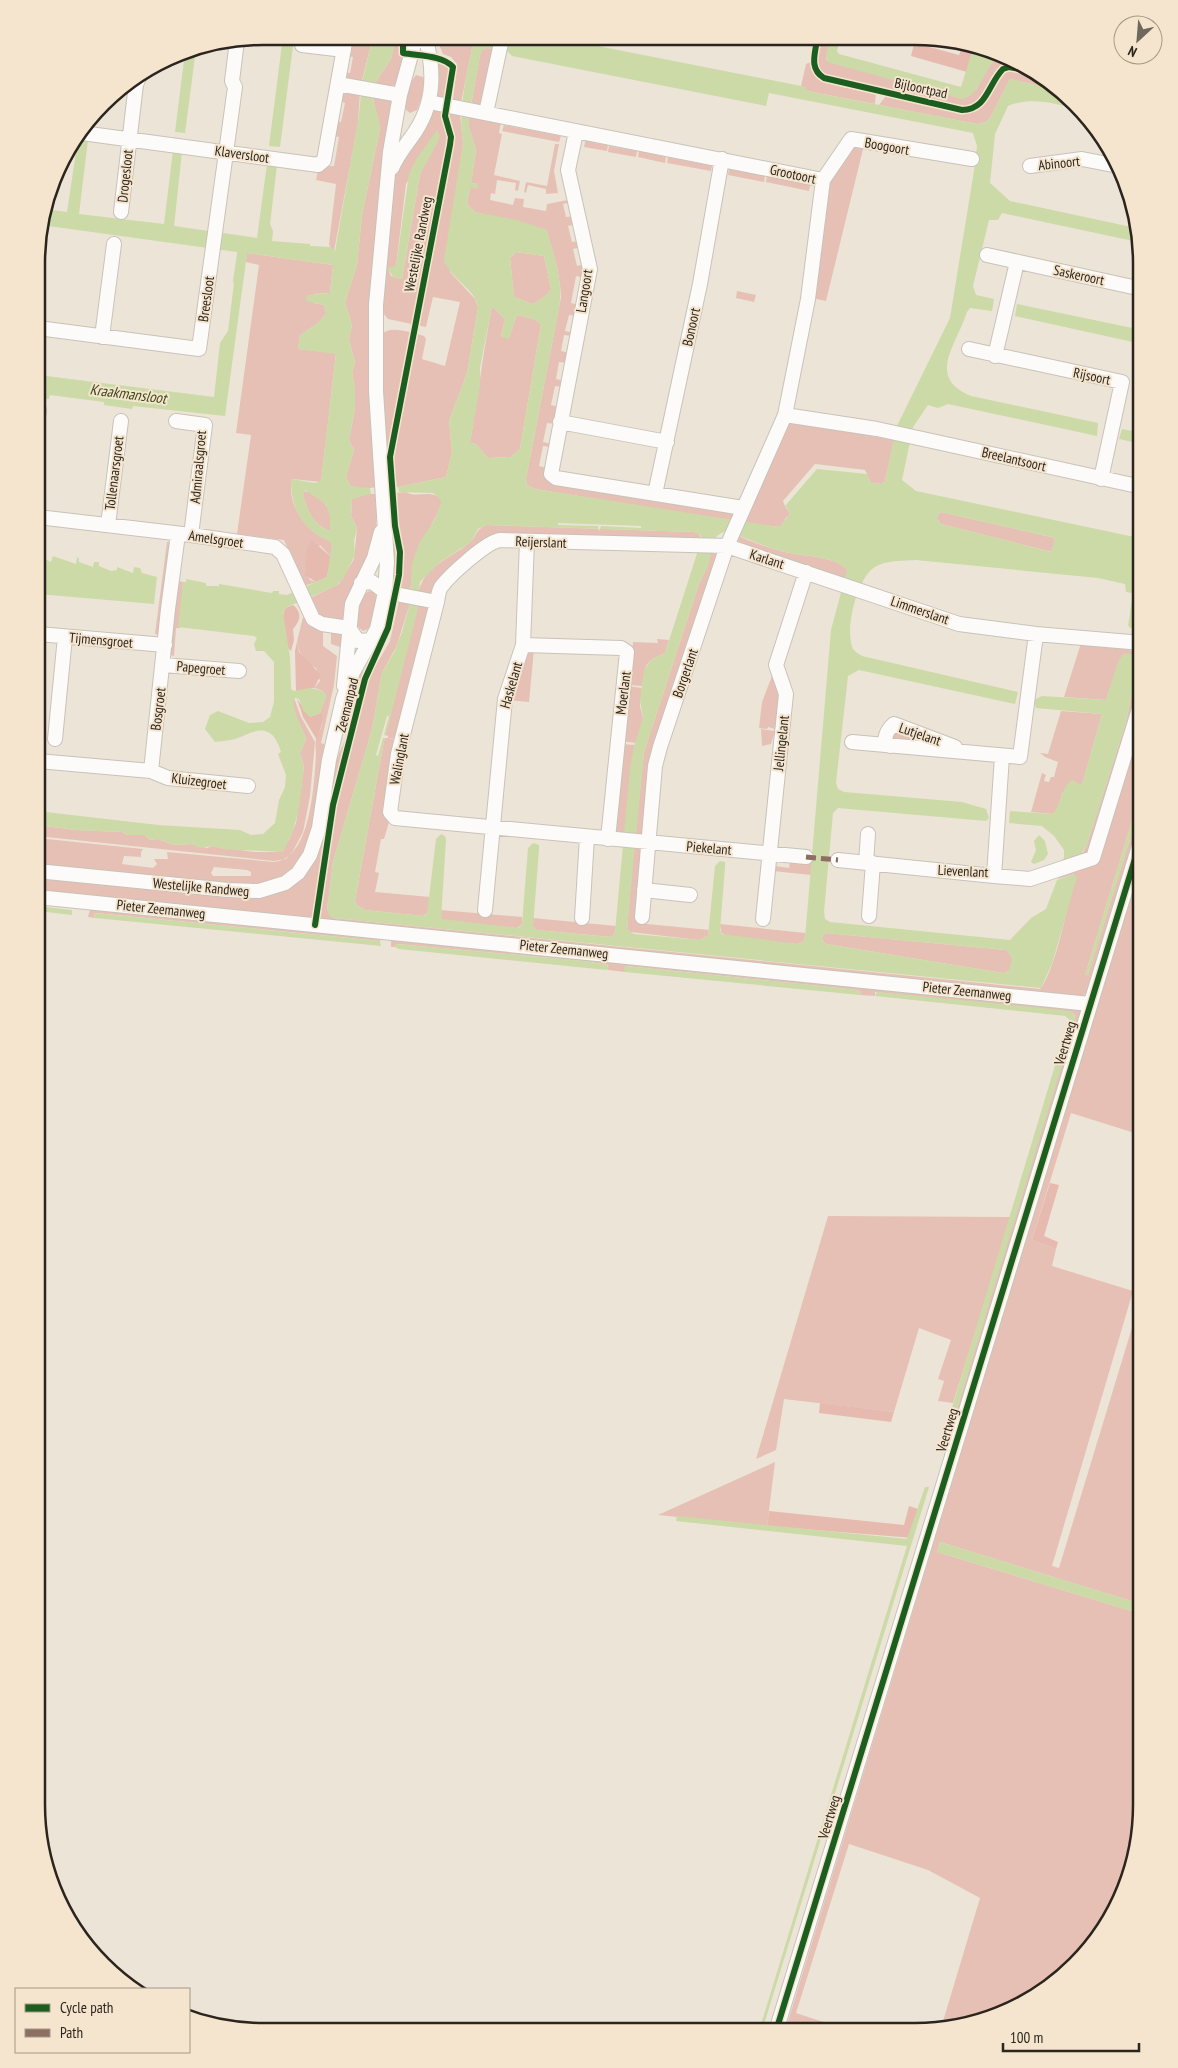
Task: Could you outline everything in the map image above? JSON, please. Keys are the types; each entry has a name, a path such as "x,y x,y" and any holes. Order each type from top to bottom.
{"street":[{"name":"Klaversloot","path":"88,134 318,165 322,163 345,45"},
{"name":"Westelijke Randweg","path":"343,699 353,672 373,640 379,624 385,592 387,562 376,392 375,320 388,178 404,74 413,45"},
{"name":"Westelijke Randweg","path":"388,178 400,151 420,124 429,102 432,58 428,45"},
{"path":"482,112 501,45"},
{"name":"Breesloot","path":"45,329 199,349 227,152 235,87 232,81 236,47"},
{"path":"404,74 419,65 424,67 431,76"},
{"path":"338,84 378,91 399,101 404,121 410,124 420,124"},
{"name":"Drogesloot","path":"121,212 136,86"},
{"name":"Grootoort","path":"429,102 823,180 808,299 786,415 742,513"},
{"name":"Langoort","path":"576,132 568,170 590,269 551,470 553,477 655,494 742,513"},
{"name":"Boogoort","path":"823,180 851,139 972,159"},
{"name":"Abinoort","path":"1030,166 1082,159 1110,164"},
{"name":"Bonoort","path":"655,494 667,442 722,160"},
{"path":"102,337 114,244"},
{"name":"Saskeroort","path":"987,255 1133,287"},
{"path":"995,356 1017,262"},
{"name":"Rijsoort","path":"969,349 1122,382 1101,479"},
{"name":"Breelantsoort","path":"786,415 920,438 1133,485"},
{"name":"Tollenaarsgroet","path":"108,525 121,421"},
{"name":"Admiraalsgroet","path":"176,422 205,425 185,534"},
{"path":"560,422 667,442"},
{"name":"Borgerlant","path":"646,843 655,766 660,747 725,544 742,513"},
{"name":"Amelsgroet","path":"45,518 185,534 275,548 283,554 306,606 316,621 349,628"},
{"name":"Westelijke Randweg","path":"45,872 246,891 264,891 285,883 304,866 313,848 343,699 352,604 376,553 383,520"},
{"name":"Bosgroet","path":"151,771 165,645 185,534"},
{"name":"Reijerslant","path":"432,601 445,583 488,545 500,540 696,546 725,544"},
{"name":"Haskelant","path":"493,829 505,699 523,645 526,541"},
{"name":"Karlant","path":"725,544 806,572"},
{"name":"Limmerslant","path":"806,572 959,624 1036,634 1133,642"},
{"name":"Jellingelant","path":"763,918 786,694 776,665 806,572"},
{"path":"361,583 372,582 385,592 432,601"},
{"name":"Walinglant","path":"432,601 398,754 390,812 399,820 646,843"},
{"path":"349,628 358,640 373,640"},
{"name":"Lutjelant","path":"852,742 1020,757 1036,634"},
{"name":"Tijmensgroet","path":"45,635 165,645"},
{"path":"55,740 65,637"},
{"name":"Moerlant","path":"523,645 621,648 627,652 612,840"},
{"name":"Papegroet","path":"163,665 239,671"},
{"name":"Lutjelant","path":"890,746 886,740 886,734 894,724 969,753"},
{"path":"994,876 1030,879 1093,858 1133,727"},
{"name":"Lievenlant","path":"838,860 994,876 1002,756"},
{"path":"45,762 151,771"},
{"name":"Kluizegroet","path":"151,771 168,778 248,786"},
{"path":"485,910 493,829"},
{"path":"868,834 870,863 869,916"},
{"path":"582,918 587,837"},
{"path":"642,917 646,843"},
{"name":"Piekelant","path":"646,843 770,854"},
{"path":"770,854 806,857"},
{"name":"Veertweg","path":"778,2023 1133,865"},
{"path":"644,890 690,895"},
{"name":"Pieter Zeemanweg","path":"45,898 1090,1004"}],"shaded area":[{"path":"349,45 371,45 361,84 345,80 343,72 350,73 353,57 347,56"},
{"path":"394,45 400,45 399,54 408,57 398,83 387,88 373,86 391,59"},
{"path":"439,45 473,45 461,103 453,100 457,64 451,57 443,54"},
{"path":"818,45 828,45 826,59 831,63 976,90 989,65 994,60 1012,67 1006,67 996,74 978,104 963,108 826,77 818,70 816,55"},
{"path":"914,45 922,45 959,55 961,50 972,52 967,72 911,56"},
{"path":"493,49 482,106 471,105 481,50"},
{"path":"436,61 447,65 450,71 444,102 436,97"},
{"path":"811,62 814,71 820,78 828,82 837,86 876,93 875,104 807,91 801,86 806,64"},
{"path":"1010,70 1022,73 1043,87 1010,79 990,118 986,122 977,124 879,105 886,96 960,112 972,112 986,102 997,79 1003,73"},
{"path":"416,75 423,77 425,83 424,91 417,110 410,113 406,110 407,96 411,82"},
{"path":"342,92 360,92 358,123 334,251 329,244 336,184 316,180 318,170 326,166 334,166 339,137 333,136 335,121 341,122 345,103 339,101"},
{"path":"372,95 388,97 392,101 370,295 376,487 365,489 350,486 346,477 354,450 349,440 355,409 355,388 352,373 355,362 349,340 352,325 345,302 357,265 362,215 380,129"},
{"path":"436,110 460,114 463,143 450,272 475,299 478,307 467,373 449,421 452,452 446,477 398,487 386,487 381,393 382,334 386,331 396,330 424,336 426,339 422,359 445,366 460,302 433,297 426,327 388,319 382,312 393,183 396,171 431,112","holes":["437,132 420,175 402,279 391,276 389,271 396,266 406,184"]},
{"path":"469,115 501,121 499,133 502,134 494,175 520,181 518,191 515,190 516,183 497,180 495,194 491,193 490,200 513,205 515,198 524,199 523,207 546,211 547,204 568,200 568,203 563,204 566,217 575,216 576,224 568,226 572,242 580,241 582,247 573,249 577,266 585,264 585,278 576,276 571,303 579,305 577,316 569,315 565,331 574,333 573,336 564,335 561,351 570,353 567,363 559,362 556,379 564,381 563,387 555,386 551,405 559,407 556,424 547,423 543,442 552,444 551,447 543,446 539,466 547,468 545,479 558,482 558,486 602,493 603,489 735,512 734,521 535,489 527,485 526,479 561,297 559,279 554,254 546,230 475,212 467,204 470,188 478,184 471,183 476,150 469,127"},
{"path":"504,125 561,136 559,142 502,131"},
{"path":"586,137 594,139 594,143 608,145 607,151 584,147"},
{"path":"555,144 559,144 554,171 558,193 546,194 546,189 528,185 526,193 524,192 526,182 547,186"},
{"path":"853,145 864,145 826,301 812,298 827,183"},
{"path":"609,146 637,151 636,157 608,152"},
{"path":"639,151 666,157 665,163 638,157"},
{"path":"668,157 712,166 711,171 667,163"},
{"path":"729,169 765,176 764,182 728,175"},
{"path":"767,176 803,183 804,180 811,181 809,191 766,182"},
{"path":"516,252 544,256 551,289 547,295 533,304 514,297 510,258"},
{"path":"247,253 333,265 330,293 314,294 314,303 324,305 326,314 317,324 300,335 298,349 336,353 321,482 292,479 291,486 293,502 304,523 315,533 332,543 331,557 320,545 305,570 310,580 316,582 304,586 284,540 237,534 251,435 236,433 259,265 246,262"},
{"path":"737,291 756,295 754,302 736,298"},
{"path":"492,306 505,319 501,336 509,338 517,315 534,319 541,324 520,449 511,457 488,458 476,444 470,443"},
{"path":"789,422 894,440 885,481 882,484 871,483 867,475 785,506 790,514 781,527 744,523"},
{"path":"304,491 317,496 326,505 330,517 330,531 324,529 312,517 303,495"},
{"path":"406,492 415,495 429,494 438,496 442,500 439,510 414,559 410,593 399,589 403,556 394,493"},
{"path":"365,494 376,494 376,535 346,618 337,622 319,619 310,598 339,584 354,559 357,528 351,516 352,499"},
{"path":"389,504 398,561 393,587 392,586"},
{"path":"941,512 1055,538 1052,552 941,524 936,517"},
{"path":"487,525 694,532 699,534 701,540 501,536 431,595 418,594 426,576 438,564 469,543 480,529"},
{"path":"738,535 780,551 827,559 842,565 847,570 845,581 738,544"},
{"path":"312,540 331,557 327,577 316,582 305,575 307,547"},
{"path":"167,542 173,543 162,635 155,634"},
{"path":"711,552 717,555 655,749 645,837 635,836 644,752"},
{"path":"178,581 183,582 180,628 176,628 174,656 170,655"},
{"path":"369,591 374,592 377,598 372,621 368,629 363,631 357,626 358,612 362,597"},
{"path":"399,601 410,603 397,645 382,673 372,729 333,862 327,909 333,918 1040,989 1046,980 1056,952 1074,874 1058,879 1061,874 1100,858 1133,742 1133,818 1085,975 1088,975 1133,829 1133,852 1090,990 1080,998 319,922 334,812 368,679 390,641"},
{"path":"389,602 391,603 384,635 377,651 372,652"},
{"path":"418,604 427,606 429,609 399,740 388,738 398,741 389,822 384,839 381,839 375,872 379,873 375,892 430,897 429,912 423,916 365,910 357,905 355,901 384,741"},
{"path":"293,605 298,610 299,616 298,622 293,629 294,640 291,651 288,648 283,616 285,608"},
{"path":"303,617 309,626 323,632 323,646 337,656 334,685 321,743 324,744 320,794 313,831 299,861 288,872 275,879 252,886 45,867 45,839 143,849 141,857 124,856 122,864 153,868 157,864 154,859 168,859 167,852 274,862 286,858 296,848 308,818 314,784 316,741 323,720 320,713 326,696 323,691 314,688 320,681 316,668 303,658 297,642 295,650","holes":["214,867 251,872 251,876 213,876 211,873"]},
{"path":"331,630 341,635 343,648 331,644"},
{"path":"657,639 669,640 665,653 651,660 646,666 642,686 629,685 633,642 658,643"},
{"path":"1082,640 1133,651 1133,655 1125,654 1120,659 1106,700 1064,697"},
{"path":"297,642 299,652 321,675 314,688 296,691 295,651"},
{"path":"534,649 529,702 508,700 523,654"},
{"path":"366,660 353,710 350,710 347,721 349,692"},
{"path":"772,676 780,685 778,730 768,727 767,729 759,728 762,702"},
{"path":"627,686 642,688 640,706 643,719 636,743 621,741"},
{"path":"1133,689 1133,716 1093,847 1088,853 1062,863 1063,859 1083,852 1086,847 1126,722"},
{"path":"294,698 301,717 315,742 310,796 303,832 293,851 286,859 274,861 45,837 45,826 76,830 122,832 127,835 145,835 150,840 158,839 174,845 192,844 207,848 212,846 254,852 277,852 289,840 296,823 304,767 300,753 306,739 293,708"},
{"path":"297,699 310,717 322,714 323,720 317,740 303,717"},
{"path":"1061,711 1102,714 1082,785 1062,793 1059,807 1053,814 1031,812 1042,773 1046,775 1044,781 1049,782 1051,777 1054,777 1058,762 1040,753 1048,754"},
{"path":"349,729 351,730 330,808 313,922 45,895 45,877 255,897 280,892 297,883 309,870 317,854 332,774"},
{"path":"761,729 775,731 771,744 762,746"},
{"path":"896,729 943,744 892,739 891,733"},
{"path":"620,744 635,745 625,835 612,834"},
{"path":"634,845 644,846 637,923 709,930 708,936 699,940 630,932 627,929"},
{"path":"790,860 812,862 811,875 773,871 775,866 789,868"},
{"path":"1133,889 1133,1132 1071,1113 1032,1240 1056,1249 1052,1266 1133,1291 1052,1566 1059,1568 1133,1324 1133,1602 940,1542 937,1552 1133,1612 1133,1820 1126,1862 1111,1902 1104,1914 1079,1949 1059,1969 1012,2001 972,2016 943,2021 980,1898 928,1870 849,1844 796,2013 827,2023 787,2023"},
{"path":"91,906 382,935 380,941 94,913 95,918 88,917"},
{"path":"440,910 522,917 522,924 517,928 444,921 440,918"},
{"path":"533,918 616,926 614,935 611,937 537,930 532,926"},
{"path":"720,924 806,933 804,941 797,944 727,937 721,932"},
{"path":"823,934 1006,950 1012,957 1012,962 1009,971 1003,973 826,944 822,940"},
{"path":"391,940 1080,1009 1081,1011 962,1411 956,1412 1075,1016 1072,1012 875,992 875,996 860,995 861,992 858,990 626,966 625,972 608,970 608,965 585,961 397,944 395,947 391,947"},
{"path":"1050,1183 1059,1185 1044,1236 1058,1242 1056,1249 1032,1240"},
{"path":"828,1216 1011,1217 953,1403 938,1401 944,1381 938,1379 951,1340 919,1328 894,1412 784,1399 776,1450 756,1459"},
{"path":"820,1403 894,1412 891,1422 819,1413"},
{"path":"775,1462 767,1526 658,1515"},
{"path":"909,1506 921,1510 913,1538 767,1526 769,1511 904,1525"}],"water":[{"path":"282,45 293,46 280,147 269,146"},
{"path":"371,45 394,45 391,59 373,86 372,98 379,119 380,129 362,215 357,265 345,302 352,325 349,340 355,362 352,373 355,388 355,409 349,440 354,450 346,477 350,486 370,488 371,494 352,499 351,516 357,528 354,541 355,555 343,579 336,586 287,607 283,613 290,657 291,689 294,691 310,688 323,691 326,696 320,713 310,717 303,710 299,699 295,698 293,701 306,739 300,753 304,767 299,808 293,831 283,852 223,849 212,846 200,848 192,844 174,845 158,839 150,840 145,835 127,835 122,832 76,830 45,826 45,812 158,825 240,830 251,835 263,834 275,823 279,800 285,787 286,775 278,754 281,752 275,738 267,732 256,731 233,739 215,742 205,729 210,715 218,711 249,723 263,722 270,717 274,702 274,662 264,651 256,651 254,644 257,638 254,636 178,627 183,582 186,582 186,579 206,583 206,586 219,586 219,584 272,593 273,591 279,591 279,594 287,595 327,577 332,544 310,529 301,518 294,504 291,482 292,479 315,483 321,481 336,354 298,349 300,335 317,324 326,314 324,305 306,301 307,295 330,293 333,265 247,253 246,262 237,261 237,252 48,226 51,210 67,212 76,151 84,140 88,140 79,214 164,224 173,151 182,152 174,226 257,238 267,164 277,165 270,224 273,231 272,241 330,247 335,251 359,115 362,82","holes":["305,490 326,504 330,517 330,531 320,526 312,517 303,495"]},
{"path":"473,45 593,45 806,87 807,91 977,124 986,122 990,118 1010,79 1043,87 1066,106 1035,101 1008,106 995,134 990,183 1010,201 1130,227 1132,241 1002,213 998,220 989,220 973,286 976,295 994,299 992,311 970,308 952,349 947,370 950,380 957,388 971,396 1098,423 1097,436 948,404 938,408 928,405 913,427 902,480 916,491 1133,537 1133,595 1126,592 1125,584 1098,578 916,560 884,563 875,567 869,573 858,593 851,618 851,641 856,652 862,656 1018,692 1015,704 859,670 848,676 836,783 838,789 844,792 962,802 986,809 989,818 986,821 838,808 833,813 824,912 825,919 830,922 1010,940 1031,918 1046,909 1057,880 1074,874 1077,877 1052,964 1041,988 333,918 329,915 327,909 333,862 372,729 382,673 394,652 402,632 410,603 412,564 419,543 434,521 441,503 441,500 433,493 399,492 398,487 446,477 452,452 449,421 467,373 478,307 472,294 451,273 444,260 463,143 461,117","holes":["487,48 508,52 512,56 766,106 769,93 973,133 977,146 974,171 950,318 896,428 885,481 882,484 871,483 865,470 815,464 783,501 790,514 779,527 535,489 527,485 526,479 559,308 559,278 547,230 517,220 475,212 467,204 470,188 477,189 478,184 471,183 476,150 469,127 469,115 481,51","516,252 544,256 551,289 547,295 533,304 514,297 510,258","492,306 505,319 501,337 509,339 517,315 534,319 541,324 520,449 511,457 488,458 476,444 470,443 480,386 480,368","941,512 1055,538 1051,552 941,524 936,517","487,525 694,532 702,538 665,653 651,660 644,670 640,699 643,719 634,746 630,769 615,932 610,937 537,930 533,927 539,849 539,845 533,843 528,848 522,924 518,928 441,919 446,840 445,836 441,834 436,839 427,914 423,916 365,910 357,905 355,901 384,741 417,613 420,582 439,563 471,542 478,529","727,531 777,550 827,559 842,565 847,570 831,630 805,938 804,941 797,944 722,934 720,930 725,862 720,861 715,866 708,936 699,940 634,934 627,929 644,752 699,584 708,566 713,543 722,533","826,933 1006,950 1012,958 1009,971 1003,973 826,944 822,940 823,935"]},
{"path":"828,45 839,45 837,51 839,54 961,87 972,52 995,61 974,92 962,99 827,62"},
{"path":"195,56 185,133 175,132 184,60"},
{"path":"437,130 440,136 420,175 402,279 394,278 387,268 396,266 409,174 417,158"},
{"name":"Kraakmansloot","path":"236,267 245,268 225,416 133,406 132,409 104,405 104,402 50,395 49,399 45,399 45,376 214,397 220,343 228,331"},
{"path":"1017,304 1133,328 1133,342 1015,316"},
{"path":"1122,429 1133,431 1133,442 1119,439"},
{"path":"53,556 76,564 77,558 74,557 79,558 79,562 93,567 94,562 99,562 99,566 111,571 117,570 117,567 133,573 134,567 140,568 142,573 157,577 154,604 45,595 45,559 51,562"},
{"path":"1133,599 1133,628 1130,628 1128,625"},
{"path":"1125,653 1133,654 1133,689 1126,722 1086,847 1081,853 1064,859 1064,850 1054,836 1042,826 1009,823 1010,811 1053,814 1068,783 1072,780 1082,785 1102,714 1036,708 1034,700 1042,696 1106,700 1119,659"},
{"path":"1133,818 1133,829 1088,976 1085,975"},
{"path":"1039,835 1045,841 1048,854 1044,860 1034,864 1031,862 1036,850 1034,841"},
{"path":"45,907 72,910 72,915 45,912"},
{"path":"94,913 380,941 381,946 95,918"},
{"path":"396,944 585,961 607,965 609,968 607,970 399,949 395,947"},
{"path":"626,966 859,990 861,993 860,995 625,972 624,968"},
{"path":"877,992 1061,1010 1072,1012 1076,1019 956,1412 951,1411 1069,1019 1065,1016 875,996"},
{"path":"925,1487 929,1487 764,2023 761,2023 907,1546 676,1521 677,1516 907,1539"},
{"path":"940,1542 1133,1602 1133,1612 937,1552"}],"pier":[{"path":"815,464 865,470 867,474 817,469 785,506 783,501"},
{"path":"558,523 641,526 641,528 601,526 599,531 598,526 558,525"},
{"path":"387,716 389,716 384,735 388,736 388,738 383,738 378,756 376,755"}],"waterway":[{"path":"238,281 243,248"}],"marked path":[{"path":"806,857 838,860"}],"cycle path":[{"name":"Zeemanpad","path":"315,925 333,805 365,679 388,628 399,575 400,552 395,526 390,457 451,137 445,116 453,67 443,60 436,58 403,53 403,45"},
{"name":"Bijloortpad","path":"816,45 814,56 815,66 816,70 824,78 962,110 977,106 1003,69 1013,68"},
{"path":"778,2023 1133,865"}]}
